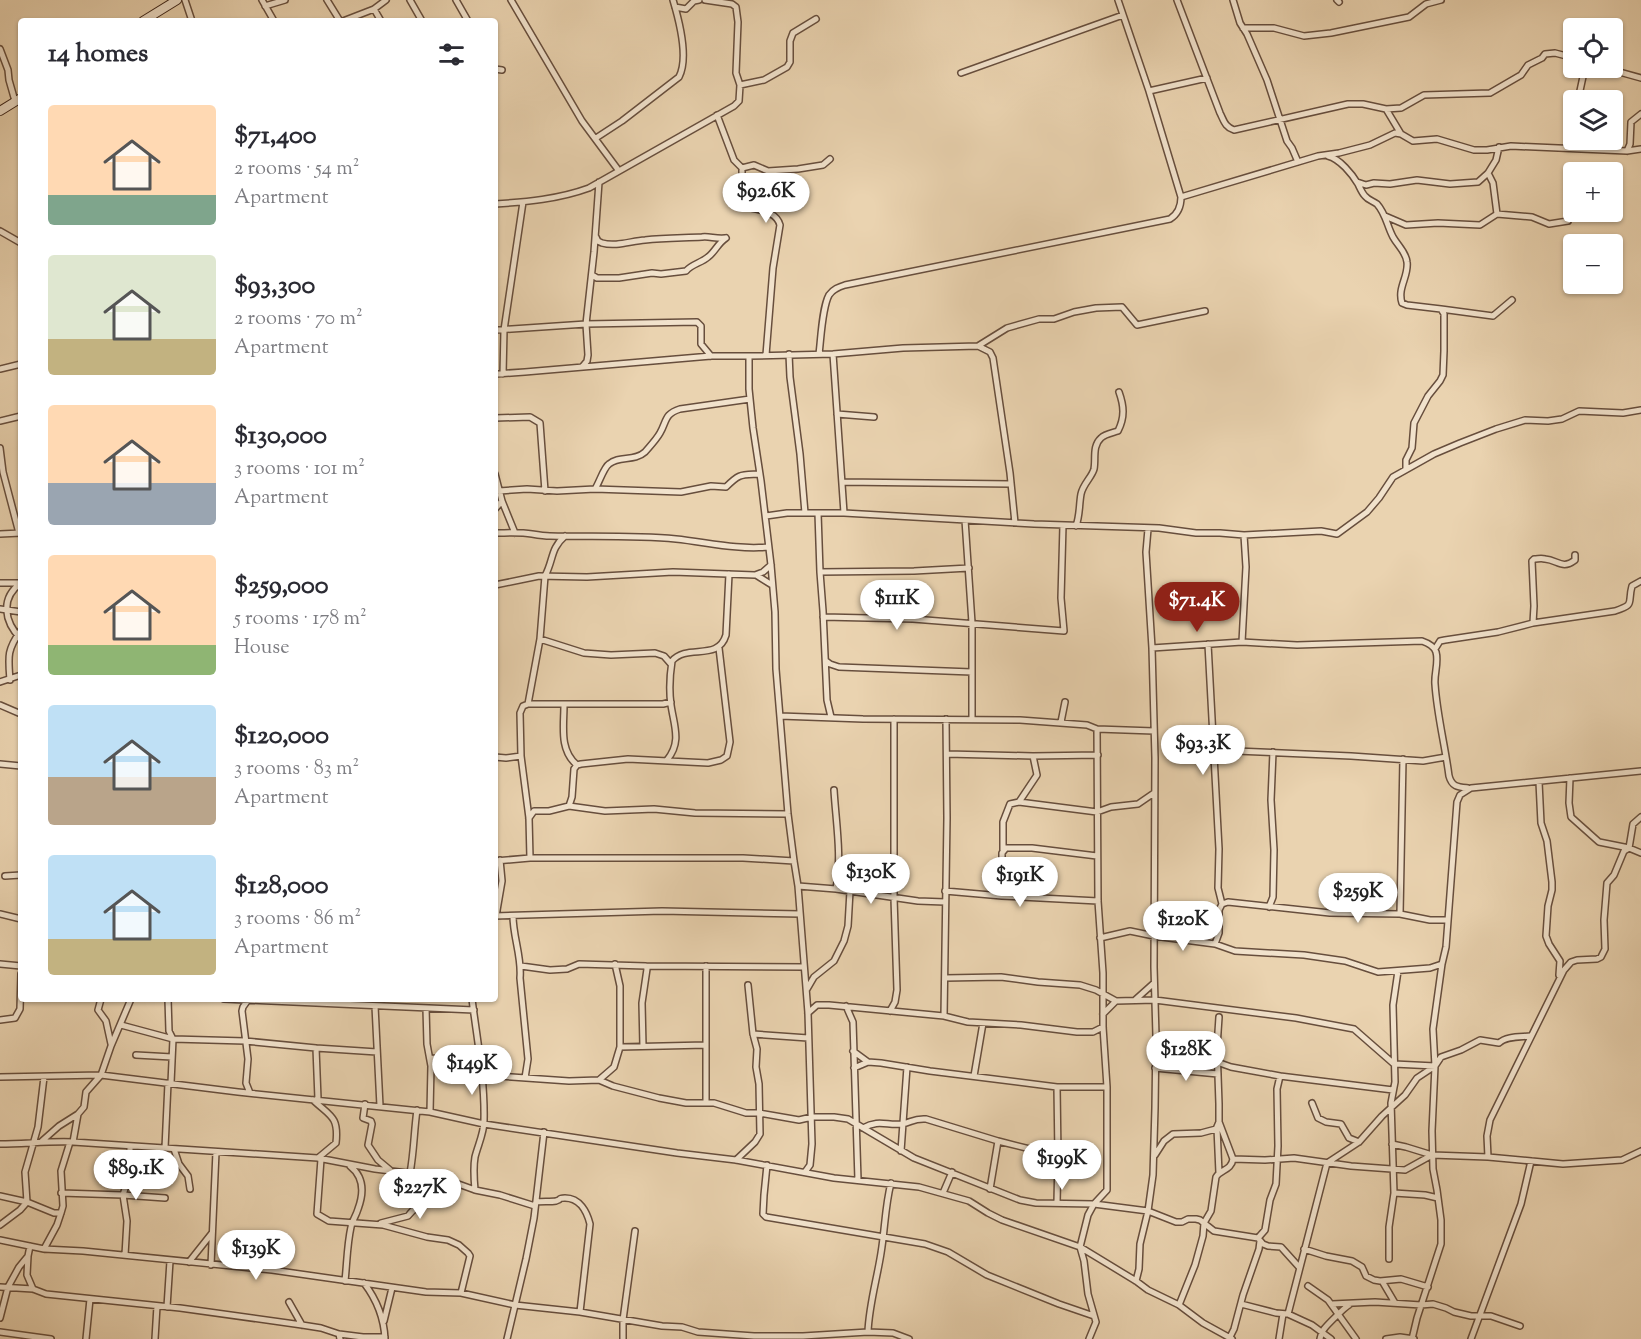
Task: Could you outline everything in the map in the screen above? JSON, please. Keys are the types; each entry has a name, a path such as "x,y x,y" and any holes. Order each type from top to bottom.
{"main road":[{"path":"148,18 177,0"},
{"path":"0,111 18,99"}],"street":[{"path":"185,0 190,18"},
{"path":"262,0 272,18"},
{"path":"265,6 285,0"},
{"path":"327,0 340,18"},
{"path":"350,18 374,9 386,0"},
{"path":"410,0 420,18"},
{"path":"456,0 466,18"},
{"path":"511,0 582,121 619,171"},
{"path":"596,138 679,77 682,67 683,43 673,0"},
{"path":"675,7 686,9 694,1 699,0"},
{"path":"498,204 568,195 589,188 739,101 740,85 736,73 738,22 736,7 732,4 705,0"},
{"path":"819,354 825,309 829,296 835,289 855,282 1155,223 1174,216 1180,208 1181,197 1149,91 1118,0"},
{"path":"1177,0 1225,124 1234,130 1348,104 1363,104 1386,109 1401,108 1424,95 1490,93 1521,75 1528,65 1545,54 1563,55"},
{"path":"1233,0 1267,80 1287,141 1298,162"},
{"path":"1243,28 1274,28 1304,36 1331,33 1409,17 1424,2 1442,0"},
{"path":"374,9 379,18"},
{"path":"962,73 1124,15"},
{"path":"740,85 764,80 787,67 790,62 790,41 793,33 816,19"},
{"path":"0,49 8,70 9,80 18,99"},
{"path":"498,69 502,70"},
{"path":"1623,73 1641,78"},
{"path":"1149,91 1207,78"},
{"path":"1386,109 1401,134"},
{"path":"1627,151 1632,122 1641,114"},
{"path":"717,115 734,160 742,168 742,197 745,206 774,214 780,225 773,268 766,355"},
{"path":"1181,197 1318,156 1370,145 1395,133 1413,141 1437,139 1474,150 1499,147 1563,147"},
{"path":"1357,182 1366,185 1417,180 1450,184 1478,182 1488,174 1496,160 1499,147"},
{"path":"1613,150 1641,149"},
{"path":"1324,155 1334,158 1346,169 1357,182 1364,196 1376,204 1385,216 1393,237 1404,252 1407,272 1401,290 1402,303 1493,316 1512,300"},
{"path":"742,168 754,165 768,171 798,169 823,165 830,159"},
{"path":"1488,174 1493,183 1497,214"},
{"path":"582,367 587,362 588,355 586,324 594,278 599,182"},
{"path":"503,374 504,330 522,202"},
{"path":"1385,216 1406,225 1438,223 1480,225 1497,214 1532,217 1550,224 1563,222"},
{"path":"0,231 18,241"},
{"path":"594,252 598,245 603,243 704,236 717,239 726,238 707,258 688,267 686,271 652,273 627,278 594,278"},
{"path":"596,237 603,243"},
{"path":"978,346 1007,328 1096,308 1122,307 1137,324 1205,311"},
{"path":"1406,468 1406,460 1412,448 1414,423 1428,396 1443,375 1444,314 1441,309"},
{"path":"498,330 586,324 697,322 700,326 701,344 711,356"},
{"path":"498,374 711,356 833,354 903,348 978,346 990,352 993,358 1015,523"},
{"path":"789,354 805,513"},
{"path":"833,354 844,513"},
{"path":"748,356 750,399 771,565 776,669 788,814 798,886 808,1013 812,1117 810,1165 804,1172"},
{"path":"0,369 18,365"},
{"path":"1076,526 1081,493 1093,472 1098,441 1103,436 1118,431 1121,424 1124,407 1119,392"},
{"path":"595,489 607,465 611,462 642,455 661,432 672,411 750,399"},
{"path":"765,516 787,513 844,513 1076,526 1159,528 1196,533 1244,535 1320,531 1337,534 1367,512 1392,477 1460,443 1525,420 1548,421 1579,411 1623,413 1641,410"},
{"path":"837,414 874,417"},
{"path":"0,421 18,417"},
{"path":"498,418 530,417 540,423 545,490"},
{"path":"0,448 1,475 6,482 18,526"},
{"path":"499,491 595,489 681,492 711,486 726,487 735,477 744,474 760,474"},
{"path":"842,482 1011,484"},
{"path":"498,487 515,533"},
{"path":"498,506 502,501"},
{"path":"818,513 827,700 831,717"},
{"path":"965,520 972,623 972,719"},
{"path":"823,617 913,619 1064,631 1061,598 1063,525"},
{"path":"1136,1281 1140,1244 1148,1211 1154,1157 1154,731 1146,552 1148,529"},
{"path":"0,534 18,533"},
{"path":"498,533 677,539 705,544 768,547"},
{"path":"1242,642 1246,567 1244,535"},
{"path":"528,704 540,639 545,576 550,567 555,544 565,536"},
{"path":"1533,623 1532,561 1546,559 1567,565 1575,560 1575,555"},
{"path":"498,584 545,576 587,577 673,572 755,575 771,565"},
{"path":"820,572 969,568"},
{"path":"668,760 674,752 676,743 671,702 671,664 673,659 680,655 719,648 723,644 726,635 729,574"},
{"path":"755,575 772,585"},
{"path":"1435,649 1440,641 1498,632 1533,623 1615,611 1630,604 1632,586 1641,581"},
{"path":"0,583 18,583"},
{"path":"18,586 11,593 7,609 8,622 18,632"},
{"path":"0,609 18,611"},
{"path":"10,680 8,658 11,644 18,636"},
{"path":"540,639 584,653 611,655 655,652 664,656 671,664"},
{"path":"1152,648 1242,642 1297,645 1422,641 1435,649 1437,657 1435,681 1438,715 1451,783 1456,787 1470,788 1641,771"},
{"path":"1208,644 1219,849 1218,888 1222,904 1219,910 1219,933 1215,944"},
{"path":"564,705 564,747 576,765 619,759 708,763 721,760 727,756 730,742 719,648"},
{"path":"826,661 839,667 972,672"},
{"path":"0,682 18,676"},
{"path":"530,858 529,818 521,756 520,713 523,706 528,704 663,704 671,702"},
{"path":"1060,722 1065,702"},
{"path":"0,705 18,713"},
{"path":"780,716 1060,722 1087,725 1097,729 1154,731"},
{"path":"890,1011 895,1002 897,990 894,898 894,719"},
{"path":"944,1016 946,719"},
{"path":"1089,1339 1096,1325 1080,1247 1094,1204 1107,1190 1107,1087 1097,856 1097,729"},
{"path":"1213,750 1423,761 1446,757"},
{"path":"1269,907 1273,897 1274,850 1271,800 1273,752"},
{"path":"947,754 1098,755"},
{"path":"498,757 521,756"},
{"path":"1019,802 1037,775 1033,756"},
{"path":"1400,914 1403,759"},
{"path":"0,764 18,766"},
{"path":"569,806 576,765"},
{"path":"1570,778 1571,817 1599,842 1641,853"},
{"path":"1539,782 1541,823 1547,841 1552,882 1546,936 1560,961 1559,979"},
{"path":"1386,1339 1400,1337 1413,1339 1421,1305 1441,1244 1432,1155 1435,1066 1433,1029 1446,947 1457,802 1460,795 1470,788"},
{"path":"834,789 839,844 836,889"},
{"path":"1002,896 1003,822 1010,804 1019,802 1097,812 1111,807 1138,804 1154,793"},
{"path":"529,818 534,812 569,806 605,811 654,809 695,813 788,814"},
{"path":"1629,848 1634,824 1641,817"},
{"path":"1003,850 1007,847 1097,856"},
{"path":"1488,1158 1487,1136 1490,1120 1564,970 1571,962 1601,957 1605,949 1604,920 1607,883 1614,875 1623,851 1629,848"},
{"path":"498,860 743,858 794,861"},
{"path":"498,864 502,881 498,904"},
{"path":"872,894 894,874"},
{"path":"5,876 18,875"},
{"path":"798,886 918,901 945,902"},
{"path":"806,991 814,977 834,961 844,941 848,926 850,891"},
{"path":"945,891 1098,901"},
{"path":"1222,904 1228,902 1330,913 1400,914 1430,920 1448,920"},
{"path":"498,916 662,910 800,914"},
{"path":"0,914 18,918"},
{"path":"513,915 521,966 520,978 528,1059 525,1077"},
{"path":"1100,938 1130,931 1215,944 1235,951 1304,955 1345,961 1378,972 1430,968 1442,964"},
{"path":"0,964 18,966"},
{"path":"521,966 559,970 579,964 804,967"},
{"path":"599,1080 614,1067 620,1047 620,986 615,964"},
{"path":"643,1046 642,1004 646,966"},
{"path":"706,966 706,1102"},
{"path":"1389,1259 1389,1227 1394,1193 1391,1108 1395,1082 1393,1005 1398,971"},
{"path":"945,978 985,976 1080,985 1116,1001 1155,1000 1296,1018 1354,1029 1394,1064 1435,1066"},
{"path":"1135,1000 1154,983"},
{"path":"736,1160 760,1134 757,1049 753,1034 748,985"},
{"path":"1103,1014 1116,1001"},
{"path":"0,1020 15,1018 20,1009 20,1002"},
{"path":"99,1002 98,1010 106,1021 111,1046"},
{"path":"42,1141 84,1107 87,1089 101,1075 130,1002"},
{"path":"165,1148 172,1057 168,1002"},
{"path":"246,1002 242,1011 248,1059 246,1083 250,1093"},
{"path":"348,1002 375,1006 474,1010"},
{"path":"473,1002 482,1077 484,1124 475,1157 475,1190"},
{"path":"808,1013 817,1005 846,1006 944,1016 968,1022 1021,1025 1077,1032 1093,1032 1103,1027"},
{"path":"375,1006 380,1106"},
{"path":"846,1006 854,1022 858,1180"},
{"path":"1207,1007 1219,1017"},
{"path":"426,1008 427,1044 431,1058 430,1112"},
{"path":"854,1022 863,1008"},
{"path":"1219,1017 1230,1010"},
{"path":"1219,1017 1217,1062 1219,1173"},
{"path":"974,1076 983,1023"},
{"path":"121,1025 172,1039 245,1041 377,1052"},
{"path":"753,1034 808,1038"},
{"path":"1279,1339 1327,1163 1359,1142 1405,1095 1417,1078 1435,1066 1441,1057 1480,1040 1499,1043 1509,1038 1530,1036"},
{"path":"620,1047 706,1045"},
{"path":"316,1048 315,1099 333,1117 336,1125 336,1143 320,1158 317,1214 329,1221 376,1224 448,1240 459,1245 468,1253 470,1260 461,1293"},
{"path":"853,1051 868,1062 1057,1087 1107,1087"},
{"path":"136,1055 172,1057"},
{"path":"431,1058 480,1059"},
{"path":"854,1068 868,1062"},
{"path":"1217,1062 1226,1066 1280,1076 1393,1089"},
{"path":"901,1150 907,1067"},
{"path":"1155,1068 1218,1074"},
{"path":"0,1077 101,1075 417,1110 484,1124 736,1160 834,1178 919,1187 969,1201 1002,1220 1080,1247 1231,1338 1259,1249 1259,1240 1266,1227 1270,1200 1276,1184 1277,1089 1280,1076"},
{"path":"0,1225 27,1202 25,1172 38,1127 44,1077"},
{"path":"482,1077 599,1080 659,1098 706,1102 741,1112 800,1120 812,1117 841,1118 856,1123 914,1158 990,1189 1028,1201 1094,1204 1148,1211 1176,1222 1188,1219 1200,1220 1214,1231 1259,1240 1268,1246 1283,1248 1299,1268"},
{"path":"1057,1087 1057,1203"},
{"path":"1312,1103 1318,1118 1326,1122 1341,1124 1349,1138 1359,1142"},
{"path":"365,1104 363,1118 371,1121 372,1124 368,1145 378,1160 392,1171"},
{"path":"410,1173 417,1110"},
{"path":"44,1249 57,1225 63,1206 60,1172 72,1142 78,1114"},
{"path":"863,1128 876,1123 903,1125 914,1119 926,1119 1058,1156"},
{"path":"1154,1157 1164,1141 1173,1134 1206,1133 1215,1130 1218,1124"},
{"path":"1179,1305 1195,1265 1204,1223 1211,1211 1216,1177 1227,1169 1233,1159 1218,1124"},
{"path":"507,1339 526,1259 544,1132"},
{"path":"0,1144 42,1141 72,1142 320,1158 367,1168 439,1178 475,1190 535,1204 568,1198 582,1206 590,1224 580,1312"},
{"path":"990,1189 998,1141"},
{"path":"1392,1144 1432,1155 1563,1164 1622,1160 1641,1151"},
{"path":"125,1255 127,1221 123,1194 130,1173 130,1146"},
{"path":"174,1149 179,1164 188,1176 190,1190"},
{"path":"211,1265 216,1152"},
{"path":"1233,1159 1294,1158 1357,1167 1405,1170 1432,1155"},
{"path":"1471,1339 1521,1204 1531,1161"},
{"path":"348,1164 361,1178"},
{"path":"767,1165 763,1214 766,1217 925,1244 948,1252 987,1275 1094,1316"},
{"path":"345,1281 352,1222 359,1208 361,1178 367,1168"},
{"path":"943,1193 952,1172"},
{"path":"868,1332 869,1311 883,1238 885,1206 891,1183"},
{"path":"376,1224 408,1216 420,1205 443,1198 452,1191"},
{"path":"61,1193 123,1194 165,1198"},
{"path":"1394,1193 1438,1198"},
{"path":"0,1196 27,1202 54,1213 61,1213"},
{"path":"623,1339 623,1320 635,1231"},
{"path":"189,1262 212,1233"},
{"path":"0,1240 44,1249 84,1251 282,1272 426,1292 461,1293 515,1305 580,1312 662,1326 682,1327 698,1332 753,1338 868,1332 893,1333 909,1339"},
{"path":"30,1246 27,1275 33,1289"},
{"path":"1304,1249 1352,1262 1362,1267 1366,1276 1374,1280 1401,1279 1428,1287"},
{"path":"0,1318 8,1287 28,1256"},
{"path":"167,1307 170,1261"},
{"path":"1382,1281 1395,1303"},
{"path":"364,1283 375,1298 384,1321"},
{"path":"1308,1286 1332,1304 1356,1339"},
{"path":"0,1287 33,1289 46,1294 302,1325 321,1328 339,1336 385,1338 384,1321 392,1288"},
{"path":"86,1339 90,1299"},
{"path":"289,1302 302,1325"},
{"path":"1332,1304 1374,1302 1433,1304 1454,1312 1491,1316 1520,1326"},
{"path":"1320,1339 1322,1331 1346,1306 1353,1303"},
{"path":"1241,1304 1285,1314 1322,1331 1331,1339"},
{"path":"155,1339 157,1306"},
{"path":"1,1331 29,1338 51,1339"},
{"path":"696,1339 698,1332"}]}
